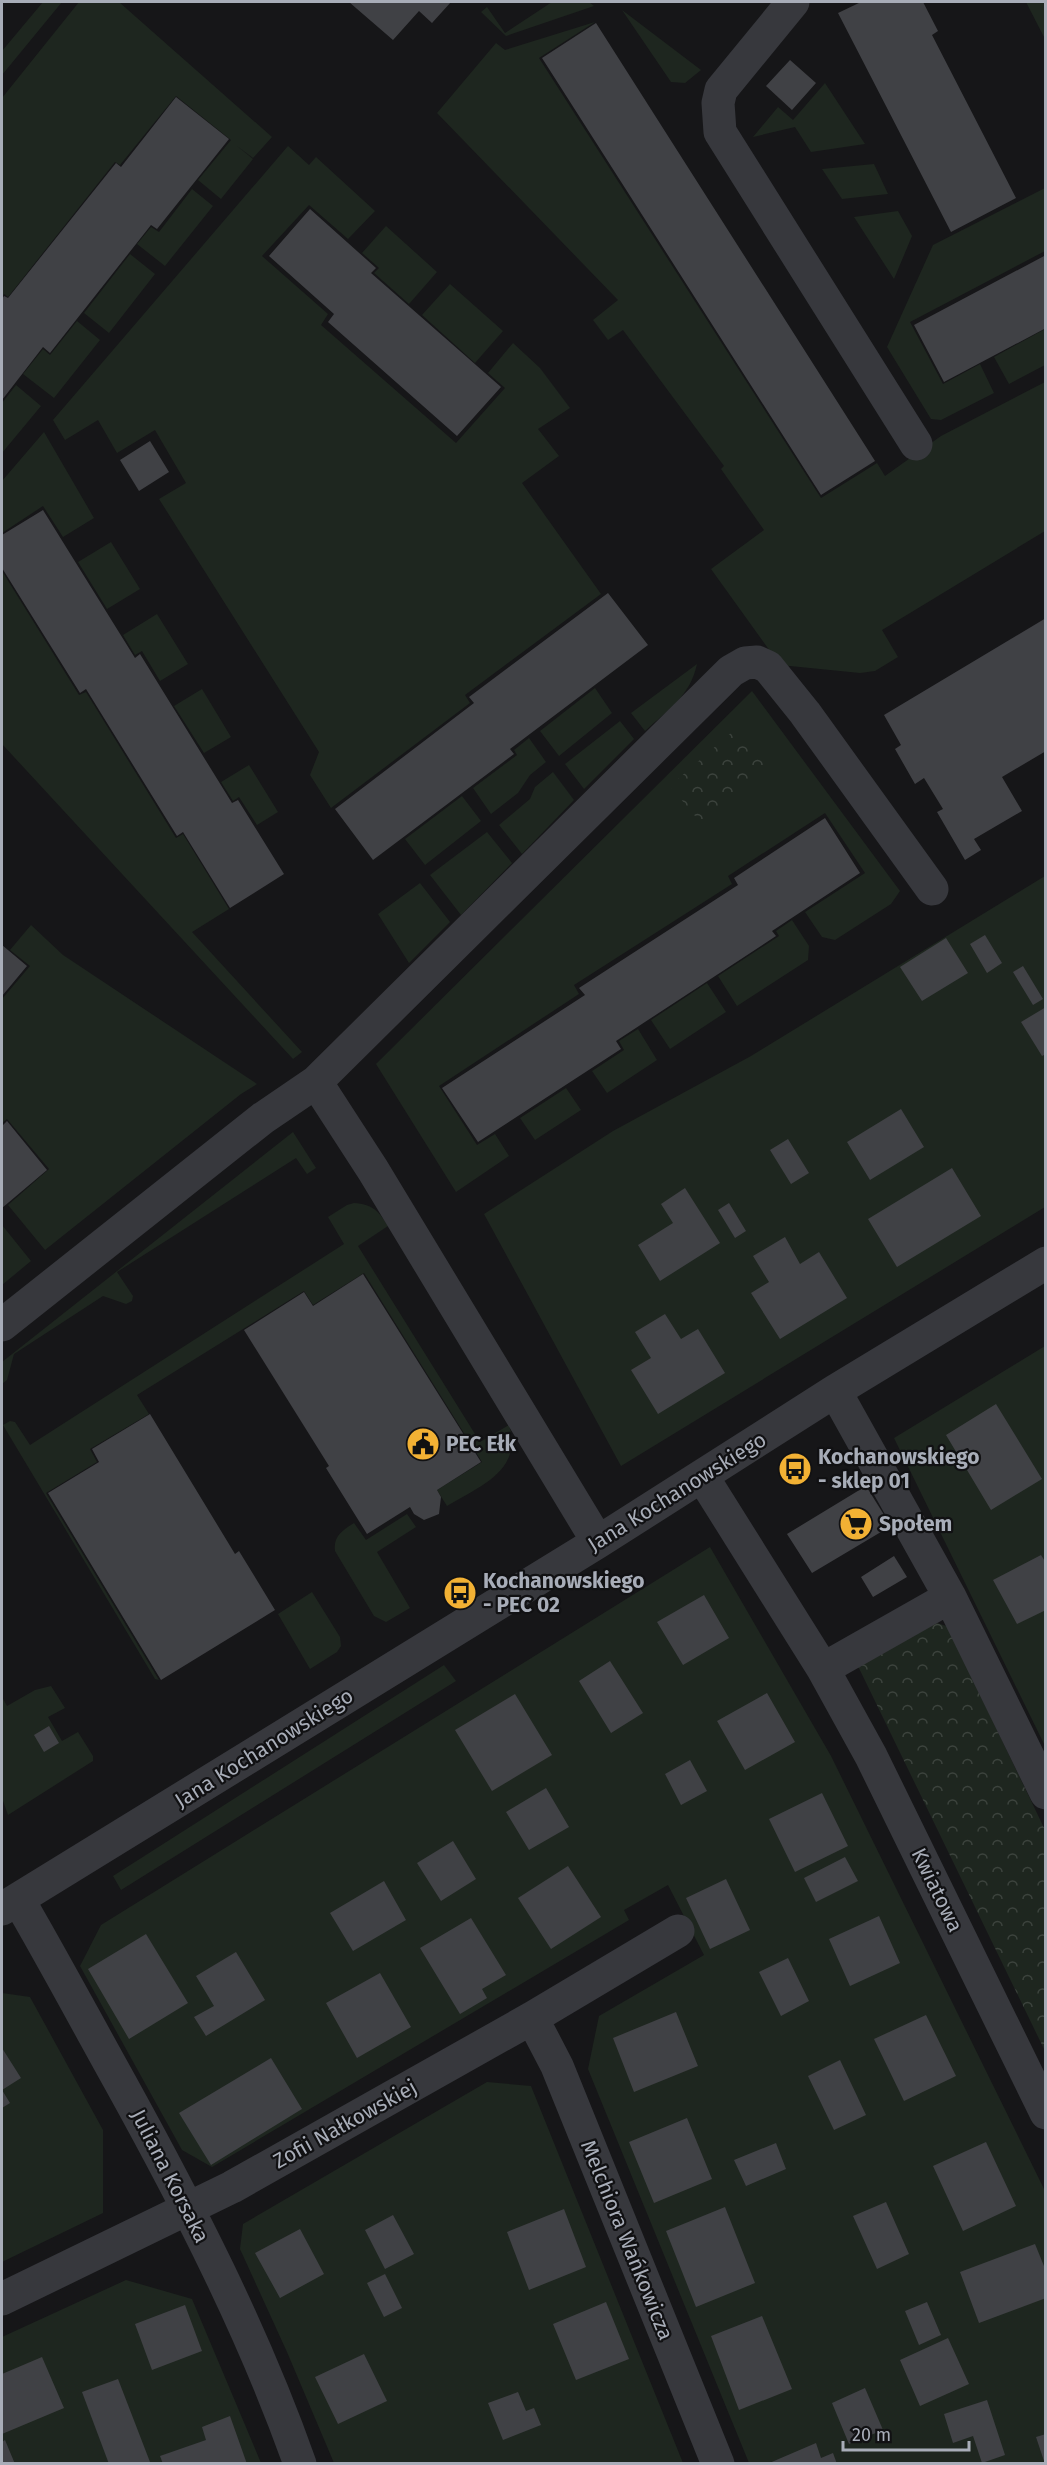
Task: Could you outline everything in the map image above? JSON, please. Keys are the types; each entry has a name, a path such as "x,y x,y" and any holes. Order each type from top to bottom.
{"street":[{"path":"793,2 722,90 718,111 720,132 916,444"},
{"path":"2,1325 263,1118 316,1082 731,671 745,663 758,662 768,667 805,713 932,889"},
{"path":"316,1082 373,1170 598,1542"},
{"name":"Jana Kochanowskiego","path":"10,1904 598,1542 835,1391 1046,1263"},
{"path":"835,1391 950,1597 1046,1793"},
{"name":"Kwiatowa","path":"702,1476 823,1669 871,1756 1046,2113"},
{"path":"823,1669 950,1597"},
{"name":"Juliana Korsaka","path":"10,1904 164,2162 220,2274 284,2419 300,2463"},
{"name":"Zofii Nałkowskiej","path":"2,2299 232,2187 532,2018 678,1931"},
{"name":"Melchiora Wańkowicza","path":"532,2018 557,2066 718,2463"}],"green space":[{"path":"43,2 62,2 2,75 2,51"},
{"path":"79,2 119,2 272,137 253,158 237,146 253,159 221,199 198,180 231,140 176,96 120,165 115,162 8,297 4,294 2,298 2,98"},
{"path":"552,2 589,2 594,6 506,36 481,12 487,7 505,33"},
{"path":"1026,2 1045,2 1045,39"},
{"path":"622,10 701,70 685,83 671,82"},
{"path":"595,22 539,58 821,498 877,463 885,476 941,436 1045,382 1045,531 882,630 898,657 875,671 860,673 780,665 711,569 764,530 721,469 724,466 623,330 608,340 593,320 618,300 437,113 496,43 505,50"},
{"path":"825,83 865,144 811,152 795,127 753,137 778,107 793,120"},
{"path":"288,146 309,165 316,157 375,211 348,239 309,205 262,256 328,314 321,325 456,443 505,388 488,373 513,343 540,368 570,408 538,429 559,456 522,483 601,594 465,695 470,703 331,808 310,775 319,752 159,499 186,483 155,430 117,453 98,420 65,440 53,420"},
{"path":"874,164 888,194 842,199 822,169"},
{"path":"1045,188 1045,251 910,322 943,384 980,364 994,393 941,420 931,419 887,347 933,245"},
{"path":"192,189 213,206 165,266 137,244 151,227 159,232"},
{"path":"898,211 912,236 894,279 854,217"},
{"path":"386,226 437,272 409,304 374,273 379,268 362,253"},
{"path":"130,254 155,274 109,333 84,313"},
{"path":"450,284 503,331 475,363 422,315"},
{"path":"77,321 100,340 54,398 23,374 43,349 50,355"},
{"path":"1045,329 1045,365 1009,384 994,357"},
{"path":"16,385 41,406 2,453 2,403"},
{"path":"44,432 94,518 63,537 43,506 2,533 2,481"},
{"path":"111,542 140,589 107,609 78,562"},
{"path":"2,571 79,695 86,692 176,838 183,834 229,909 192,932 302,1052 293,1059 2,744"},
{"path":"157,614 188,664 160,681 142,651 135,655 123,635"},
{"path":"697,664 684,693 645,731 631,713"},
{"path":"595,688 612,713 559,756 540,731"},
{"path":"202,689 231,737 204,753 174,706"},
{"path":"752,691 900,891 891,904 835,940 822,937 805,912 865,873 825,813 728,876 732,884 574,985 579,994 439,1086 477,1145 495,1134 509,1156 456,1192 376,1064"},
{"path":"620,721 634,739 584,789 565,764"},
{"path":"740,725 770,770 700,822 670,786"},
{"path":"529,738 546,762 530,775 518,793 491,814 473,788 517,755 514,750"},
{"path":"249,765 278,812 257,825 239,797 233,801 221,782"},
{"path":"553,772 574,800 522,854 499,825 530,799 535,787"},
{"path":"462,796 481,821 425,865 405,839"},
{"path":"487,832 512,863 461,915 430,875"},
{"path":"1045,876 1045,1207 621,1466 484,1214 613,1131 751,1056"},
{"path":"420,883 450,922 409,963 378,914"},
{"path":"792,920 809,946 808,960 737,1006 718,976 779,936 776,931"},
{"path":"31,925 63,955 257,1084 241,1094 45,1250 8,1205 49,1169 7,1119 2,1123 2,999 30,966 10,950"},
{"path":"707,983 726,1012 670,1049 651,1020"},
{"path":"638,1029 657,1060 607,1093 592,1071 624,1050 619,1041"},
{"path":"566,1088 581,1110 535,1140 520,1118"},
{"path":"293,1132 316,1168 307,1174 296,1158 117,1272 133,1296 132,1301 126,1304 103,1296 14,1354 7,1380 2,1384 2,1362"},
{"path":"354,1203 374,1209 388,1226 358,1246 480,1442 509,1425 512,1441 510,1454 496,1475 447,1506 437,1490 482,1462 364,1273 313,1305 304,1291 137,1395 149,1414 90,1449 97,1462 46,1493 159,1680 155,1679 3,1425 10,1421 15,1422 30,1445 344,1244 328,1217"},
{"path":"2,1225 31,1261 2,1285"},
{"path":"1045,1346 1045,1746 894,1438"},
{"path":"407,1514 416,1527 377,1552 410,1608 386,1622 374,1616 335,1551 335,1546 337,1537 354,1523 366,1540"},
{"path":"710,1547 831,1756 1045,2191 1045,2463 749,2463 588,2069 599,2016 704,1955 668,1885 624,1910 629,1920 212,2167 182,2150 80,1966 101,1925"},
{"path":"312,1592 340,1637 341,1646 337,1652 310,1669 278,1614"},
{"path":"934,1622 946,1626 952,1636 1045,1830 1045,2051 857,1664"},
{"path":"444,1665 456,1681 121,1890 113,1876"},
{"path":"51,1686 65,1708 48,1717 62,1741 78,1732 93,1756 93,1761 8,1815 2,1798 2,1697 7,1706 35,1690"},
{"path":"2,1993 30,1997 103,2130 103,2213 2,2262"},
{"path":"487,2082 531,2086 683,2463 334,2463 240,2249 243,2224"},
{"path":"126,2280 192,2299 261,2463 2,2463 2,2337"}],"building":[{"path":"349,2 451,2 432,23 419,11 393,40"},
{"path":"861,2 923,2 938,31 932,35 1016,198 951,232 838,13"},
{"path":"596,23 875,461 821,495 542,58"},
{"path":"790,60 816,83 792,110 766,86"},
{"path":"176,97 229,139 157,229 151,225 50,353 43,347 2,400 2,299 4,296 8,298 116,163 121,167"},
{"path":"310,209 376,268 371,273 501,387 457,436 328,322 334,314 269,256"},
{"path":"1046,255 1046,328 944,382 914,325"},
{"path":"150,441 169,472 139,491 120,460"},
{"path":"43,510 135,658 140,654 232,803 238,800 284,874 230,908 183,832 177,836 86,689 80,693 2,568 2,535"},
{"path":"608,593 648,645 510,749 514,754 373,860 335,809 474,703 469,697"},
{"path":"1046,618 1046,751 1002,777 1022,811 974,839 981,850 965,860 937,812 943,809 924,778 915,784 895,749 901,745 884,715"},
{"path":"825,818 860,873 772,931 776,936 616,1041 621,1049 478,1142 442,1088 585,995 579,988 738,885 734,878"},
{"path":"985,935 1002,963 987,973 970,944"},
{"path":"946,938 968,973 922,1001 900,967"},
{"path":"2,945 27,966 2,996"},
{"path":"1023,966 1043,999 1033,1005 1013,972"},
{"path":"1046,1007 1046,1054 1042,1056 1021,1022"},
{"path":"901,1109 924,1147 870,1180 847,1142"},
{"path":"7,1121 47,1170 2,1208 2,1126"},
{"path":"788,1139 809,1173 791,1184 770,1150"},
{"path":"952,1168 981,1216 897,1267 868,1219"},
{"path":"685,1188 720,1243 660,1281 638,1245 673,1223 661,1204"},
{"path":"729,1203 746,1231 735,1238 718,1210"},
{"path":"785,1237 800,1264 819,1252 847,1298 780,1339 751,1293 769,1282 753,1256"},
{"path":"363,1274 481,1462 437,1490 441,1497 439,1514 424,1520 414,1514 410,1507 367,1534 326,1468 329,1466 244,1330 304,1292 313,1306"},
{"path":"665,1314 681,1339 698,1329 725,1373 658,1414 631,1370 651,1358 635,1332"},
{"path":"996,1404 1042,1479 991,1510 946,1435"},
{"path":"150,1414 235,1554 239,1551 275,1610 161,1680 48,1493 99,1462 92,1449"},
{"path":"866,1486 891,1526 812,1573 787,1534"},
{"path":"1041,1555 1046,1563 1046,1610 1017,1624 993,1580"},
{"path":"894,1556 907,1577 873,1597 861,1577"},
{"path":"704,1595 729,1638 683,1665 657,1622"},
{"path":"610,1661 643,1713 611,1733 579,1681"},
{"path":"767,1693 795,1742 745,1770 717,1721"},
{"path":"515,1694 552,1755 492,1791 455,1730"},
{"path":"49,1726 59,1743 44,1752 34,1735"},
{"path":"690,1760 707,1791 681,1805 665,1774"},
{"path":"546,1788 569,1827 529,1850 506,1812"},
{"path":"822,1793 848,1846 795,1872 769,1819"},
{"path":"453,1841 476,1879 441,1901 417,1863"},
{"path":"845,1857 858,1881 816,1902 804,1878"},
{"path":"568,1866 601,1917 551,1949 518,1898"},
{"path":"726,1879 750,1930 710,1949 686,1898"},
{"path":"384,1881 406,1920 353,1951 330,1913"},
{"path":"879,1916 900,1963 850,1986 829,1939"},
{"path":"471,1918 506,1975 482,1989 487,1998 460,2014 420,1948"},
{"path":"146,1934 188,2003 129,2039 88,1969"},
{"path":"236,1952 265,2000 206,2036 194,2017 214,2006 196,1976"},
{"path":"788,1958 809,2001 781,2016 759,1972"},
{"path":"380,1973 411,2027 357,2058 326,2003"},
{"path":"676,2012 698,2066 634,2092 613,2038"},
{"path":"926,2015 956,2076 904,2101 874,2039"},
{"path":"2,2048 21,2078 2,2090"},
{"path":"271,2058 302,2109 211,2165 179,2113"},
{"path":"840,2060 866,2115 834,2130 808,2076"},
{"path":"2,2090 10,2103 2,2108"},
{"path":"687,2118 712,2179 654,2203 629,2142"},
{"path":"986,2142 1016,2206 963,2231 933,2166"},
{"path":"776,2143 786,2169 746,2186 734,2160"},
{"path":"886,2202 909,2254 877,2269 853,2216"},
{"path":"725,2207 755,2283 696,2307 666,2231"},
{"path":"564,2209 586,2267 529,2290 507,2232"},
{"path":"393,2215 414,2254 385,2269 365,2230"},
{"path":"300,2229 324,2274 280,2298 255,2253"},
{"path":"1035,2244 1046,2271 1046,2298 979,2323 960,2272"},
{"path":"385,2274 402,2308 384,2317 367,2283"},
{"path":"606,2302 629,2359 576,2380 553,2324"},
{"path":"927,2302 941,2335 919,2345 905,2311"},
{"path":"185,2305 202,2351 152,2370 135,2324"},
{"path":"762,2316 792,2389 739,2410 711,2336"},
{"path":"948,2338 969,2384 920,2406 900,2360"},
{"path":"364,2354 387,2401 338,2424 315,2377"},
{"path":"42,2357 64,2408 2,2434 2,2374"},
{"path":"118,2379 150,2462 147,2464 109,2464 82,2392"},
{"path":"865,2388 883,2430 849,2444 832,2403"},
{"path":"518,2392 526,2411 534,2408 541,2425 503,2440 488,2403"},
{"path":"987,2400 1005,2455 982,2463 973,2436 953,2443 944,2414"},
{"path":"230,2416 247,2464 163,2464 160,2456 206,2440 202,2427"},
{"path":"1046,2434 1046,2464 1045,2464 1036,2437"},
{"path":"5,2440 15,2464 2,2464 2,2442"},
{"path":"816,2443 821,2458 833,2453 837,2464 767,2464"}],"place":[{"name":"PEC Ełk","path":"423,1444"},
{"name":"Kochanowskiego - sklep 01","path":"795,1469"},
{"name":"Społem","path":"856,1524"},
{"name":"Kochanowskiego - PEC 02","path":"460,1593"}]}
